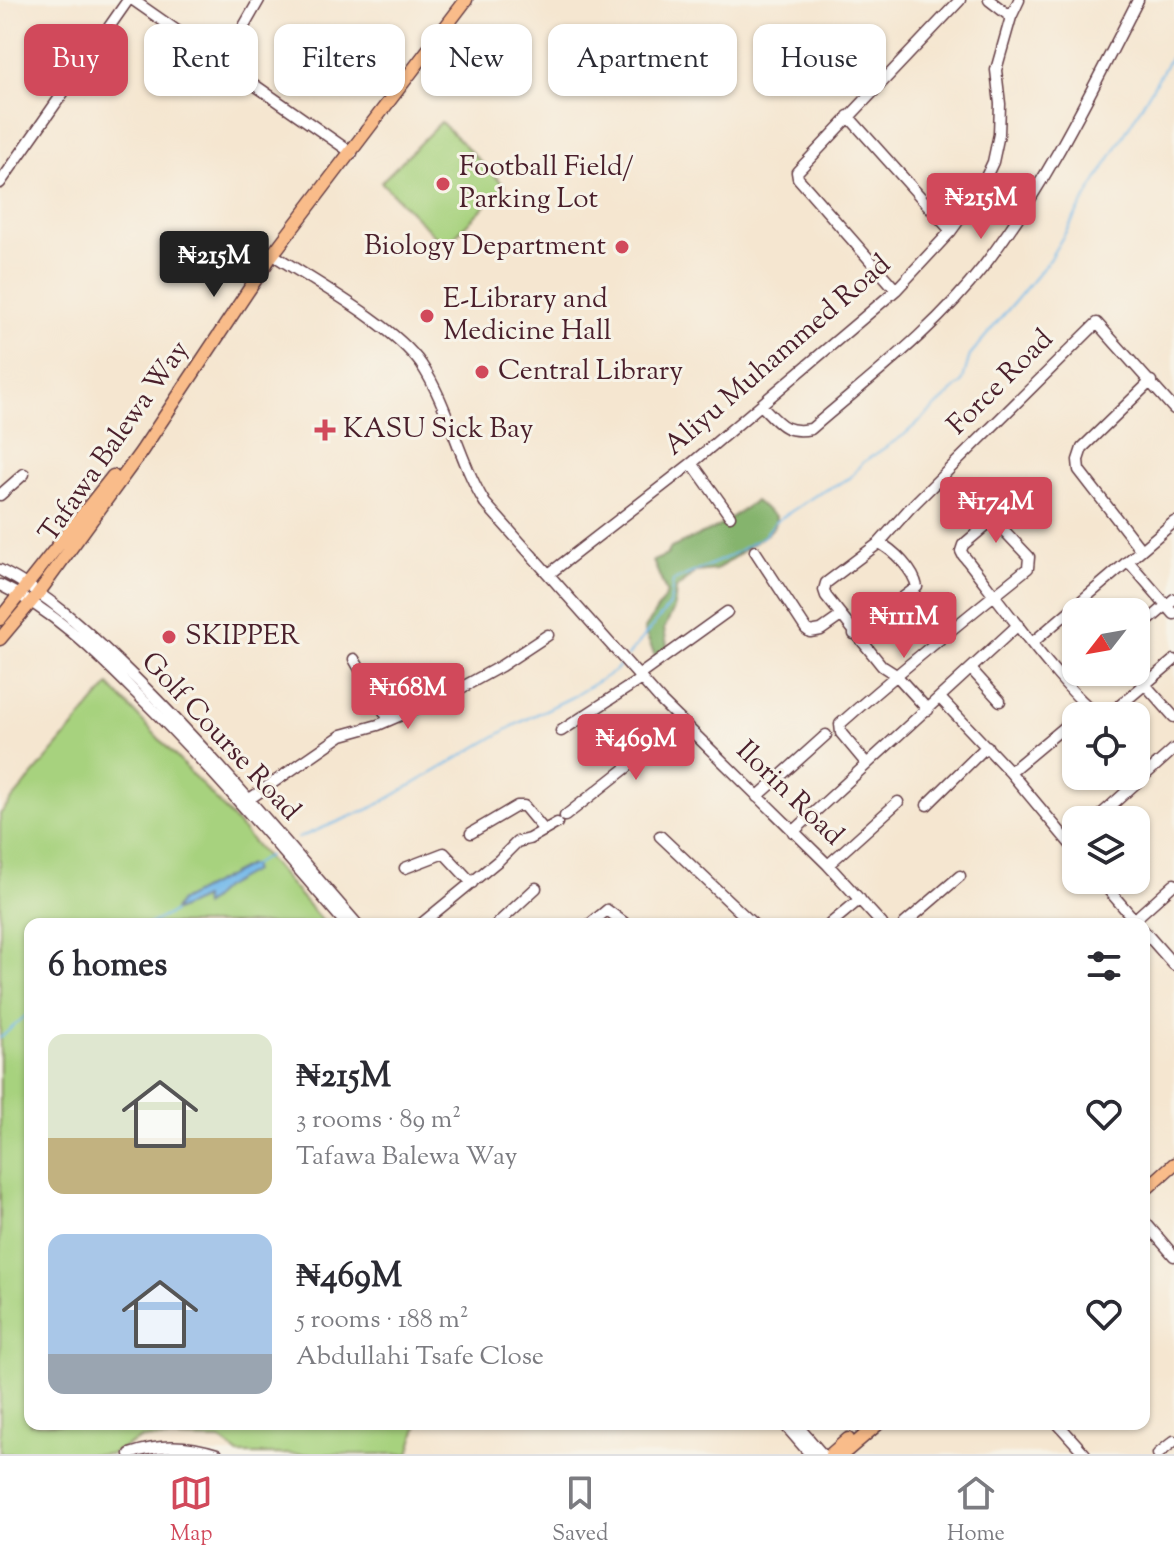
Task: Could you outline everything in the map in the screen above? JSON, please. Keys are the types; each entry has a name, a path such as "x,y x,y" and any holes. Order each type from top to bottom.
{"main road":[{"name":"Tafawa Balewa Way","path":"349,151 456,0"},
{"name":"Tafawa Balewa Way","path":"0,639 30,593 141,452 270,253 466,0"},
{"name":"Tafawa Balewa Way","path":"0,619 30,593"},
{"path":"1150,1175 1174,1153"},
{"path":"1150,1186 1174,1164"},
{"path":"831,1454 858,1430"},
{"path":"843,1454 871,1430"}],"street":[{"path":"0,183 131,0 166,24"},
{"path":"245,24 259,0"},
{"path":"896,290 798,178 797,172 960,0"},
{"path":"989,0 1011,17"},
{"name":"Aliyu Muhammed Road","path":"549,574 692,463 896,290 951,231 978,194 993,162 999,134 1000,104 996,70 1019,0"},
{"path":"761,405 783,428 797,432 811,429 918,337 971,281 1037,191 1138,0"},
{"path":"258,87 349,151"},
{"path":"848,116 951,231"},
{"name":"Ilorin Road","path":"270,253 388,331 419,362 433,386 479,492 518,543 678,718 828,865 877,918"},
{"name":"Force Road","path":"841,616 824,590 826,583 879,543 910,508 1097,323 1174,409"},
{"path":"1141,550 1079,470 1078,460 1082,448 1151,381"},
{"path":"692,463 730,516"},
{"path":"0,495 24,474"},
{"path":"866,763 839,728 896,675 995,594 1028,568 1029,557 995,521 963,545 961,551 995,594 1032,643 1082,702"},
{"path":"1092,598 1128,561 1174,522"},
{"path":"854,634 917,587 913,575 879,543"},
{"path":"755,551 806,629 810,632 821,630 841,616 882,666 896,675 928,710"},
{"path":"1128,561 1172,606 1150,621"},
{"path":"0,570 30,593"},
{"path":"0,585 30,593"},
{"name":"Golf Course Road","path":"30,593 248,800 352,918"},
{"path":"561,731 640,678 727,612"},
{"path":"1032,643 1062,622"},
{"path":"793,832 1018,625"},
{"path":"248,800 342,735 389,720 450,694 548,635"},
{"path":"354,659 389,720"},
{"path":"1150,681 1174,660"},
{"path":"971,669 1000,701"},
{"path":"1124,702 1144,686"},
{"path":"1146,686 1174,717"},
{"path":"940,698 1062,830"},
{"path":"428,918 517,842 529,839 561,819 635,761 678,718"},
{"path":"1010,772 1062,729"},
{"path":"757,797 826,735"},
{"path":"927,805 987,746"},
{"path":"1111,806 1174,749"},
{"name":"Golf Course Road","path":"198,750 341,918"},
{"path":"828,865 898,802"},
{"path":"471,833 517,806 524,806 544,830"},
{"path":"660,836 747,918"},
{"path":"405,868 444,853 472,883"},
{"path":"911,918 960,876"},
{"path":"1140,918 1174,884"},
{"path":"504,918 536,888"},
{"path":"1112,894 1133,918"},
{"path":"837,918 860,899"},
{"path":"597,918 607,910 618,918"},
{"path":"1150,938 1174,965"},
{"path":"1150,1228 1174,1256"},
{"path":"789,1430 810,1454"},
{"path":"801,1430 822,1454"},
{"path":"1063,1430 1085,1454"},
{"path":"1158,1454 1174,1441"},
{"path":"130,1454 164,1445 217,1454"}],"green space":[{"name":"Football Field/ Parking Lot","path":"441,122 505,186 445,246 381,182"},
{"path":"755,501 776,517 775,525 716,570 695,572 676,589 674,609 664,629 668,650 656,658 644,630 667,594 653,561 667,555 671,548 718,527"},
{"path":"109,685 320,918 24,918 24,1430 416,1430 409,1454 239,1454 220,1440 142,1438 111,1454 0,1454 0,814"}],"water":[{"path":"253,865 253,871 223,888 204,906 203,898 173,912 180,901"}],"waterway":[{"path":"627,657 670,605 673,581 726,558 764,536 775,522 816,495 850,478 862,463 904,435 962,383 970,355 1047,263 1174,52"},
{"path":"298,838 374,807 513,726 572,697 615,671 623,662"},
{"path":"253,865 269,855"},
{"path":"161,918 173,912"},
{"path":"0,1038 24,1017"}],"place":[{"name":"Football Field/ Parking Lot","path":"443,184"},
{"name":"Biology Department","path":"622,247"},
{"name":"E-Library and Medicine Hall","path":"427,316"},
{"name":"Central Library","path":"482,372"},
{"name":"KASU Sick Bay","path":"325,430"},
{"name":"SKIPPER","path":"169,637"}]}
